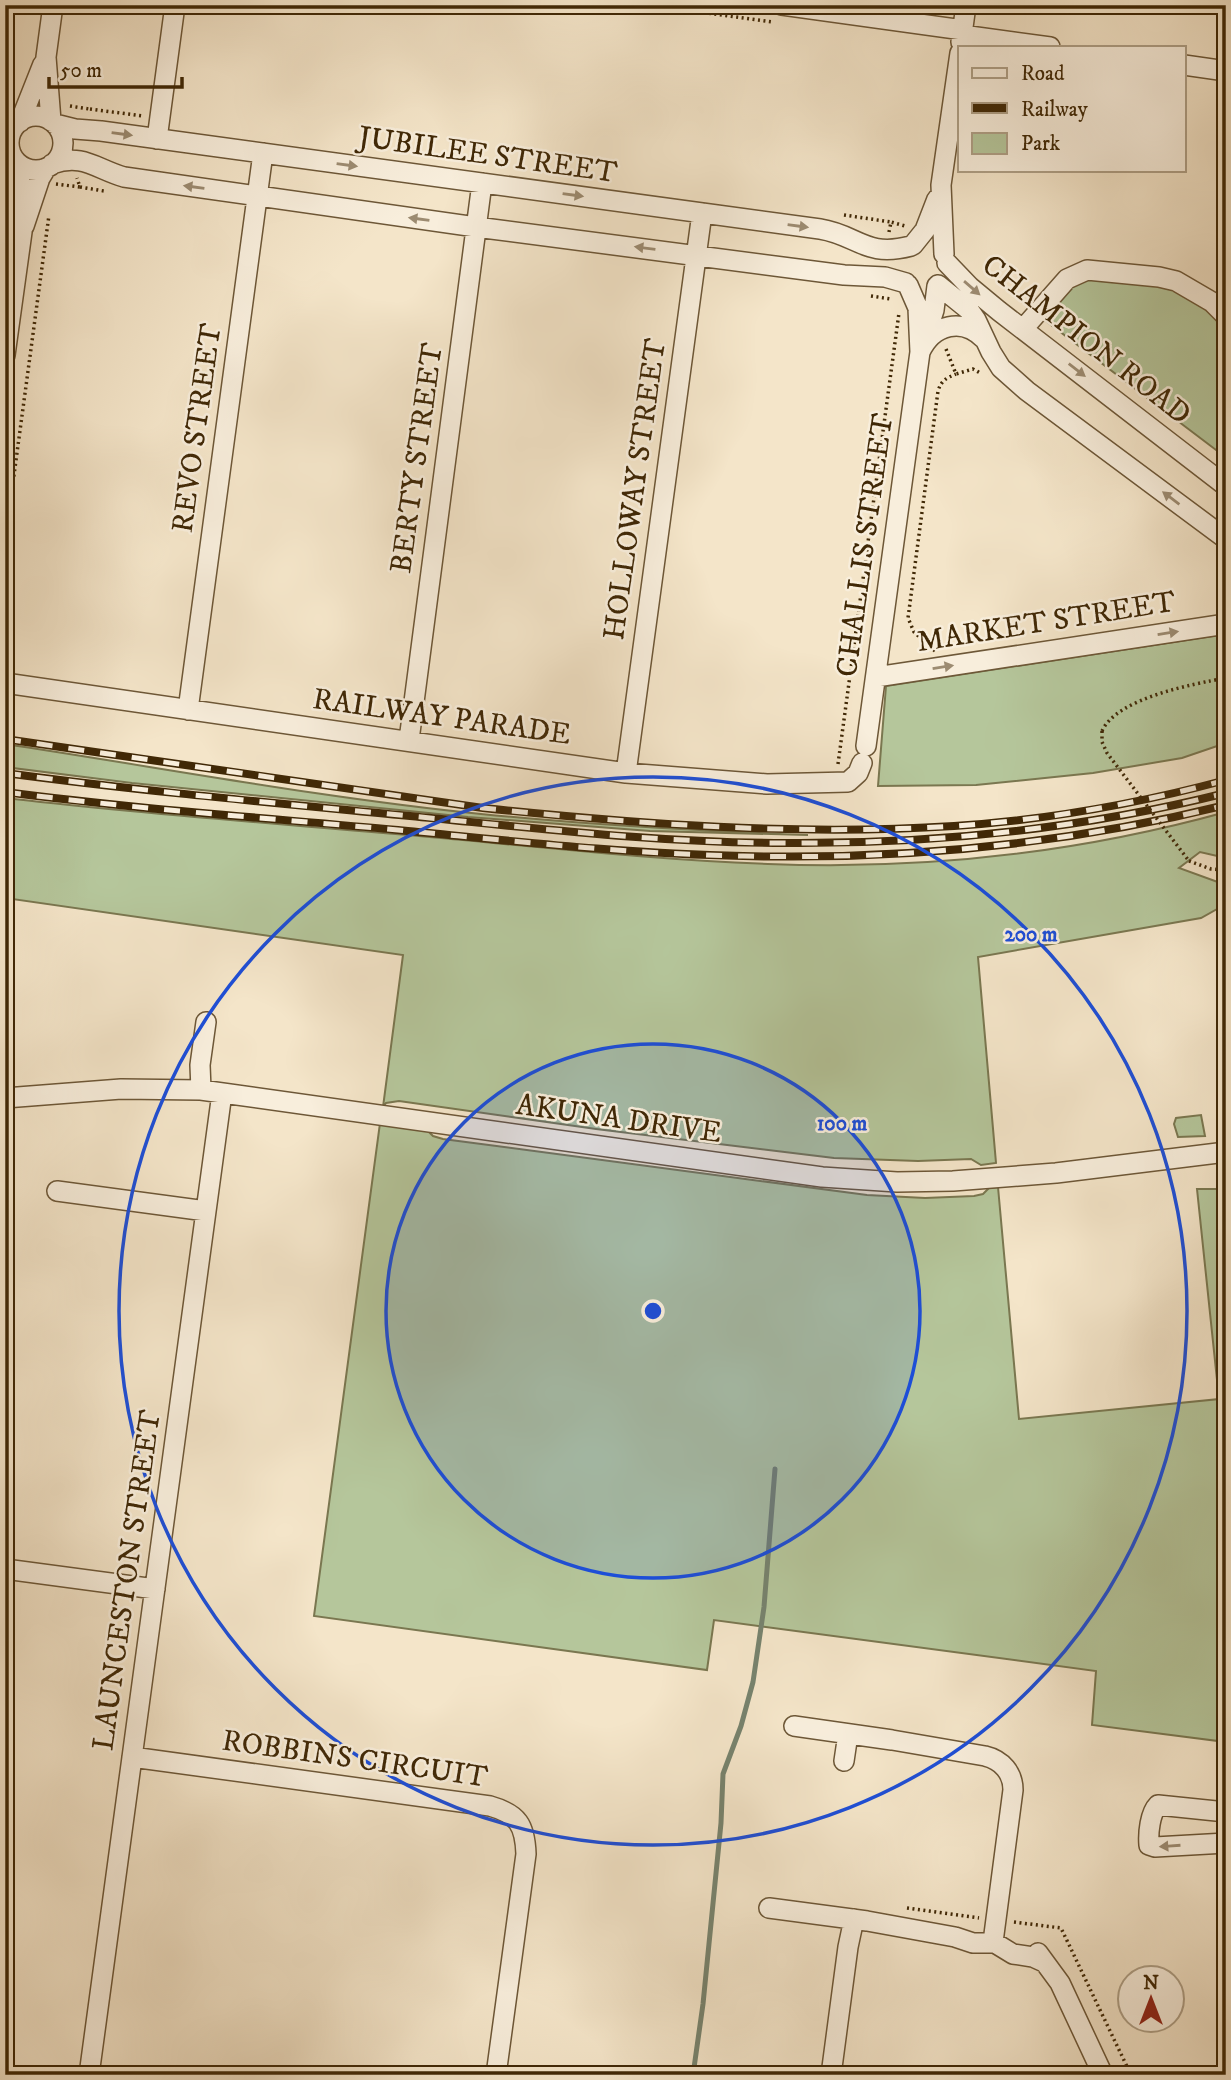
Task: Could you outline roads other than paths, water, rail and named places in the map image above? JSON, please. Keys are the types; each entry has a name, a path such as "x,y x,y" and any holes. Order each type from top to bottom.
{"street":[{"path":"51,172 63,145 61,134 53,123 46,57 53,5"},
{"path":"157,139 175,5"},
{"path":"782,5 843,9 961,41 1034,46"},
{"path":"961,41 966,5"},
{"path":"22,232 9,143 14,125 46,57"},
{"path":"5,355 22,232 40,178 65,160 82,160 124,177 476,227 844,275 880,276 923,290 937,286 946,275 942,184 958,64"},
{"path":"1186,65 1226,71"},
{"path":"14,125 35,117 53,123"},
{"name":"JUBILEE STREET","path":"53,123 75,129 826,230 867,247 886,250 916,240"},
{"name":"REVO STREET","path":"188,710 263,153"},
{"path":"14,163 51,172"},
{"name":"BERTY STREET","path":"409,740 482,183"},
{"path":"907,284 901,273 900,262 903,254 916,240 942,184"},
{"name":"HOLLOWAY STREET","path":"626,773 702,213"},
{"path":"916,240 938,247 945,258"},
{"name":"CHAMPION ROAD","path":"945,258 969,286 1222,475"},
{"path":"1023,328 1067,279 1087,270 1176,281 1212,302 1226,316"},
{"name":"CHALLIS STREET","path":"907,284 909,306 920,352"},
{"name":"CHAMPION ROAD","path":"937,286 969,310 1001,368 1027,391 1226,539"},
{"name":"CHALLIS STREET","path":"864,754 920,352 934,310 937,286"},
{"path":"920,352 934,334 956,325 971,328 985,340"},
{"name":"MARKET STREET","path":"876,677 1226,624"},
{"name":"RAILWAY PARADE","path":"5,683 626,773 767,784 848,782 858,773 864,754"},
{"path":"201,1090 200,1065 206,1023"},
{"name":"AKUNA DRIVE","path":"5,1098 121,1089 201,1090 822,1177 897,1182 953,1181 1056,1173 1226,1152"},
{"name":"LAUNCESTON STREET","path":"89,2075 222,1093"},
{"path":"57,1191 206,1211"},
{"path":"5,1569 155,1589"},
{"path":"794,1726 989,1757 1006,1769 1013,1786 994,1936"},
{"path":"844,1760 848,1734"},
{"name":"ROBBINS CIRCUIT","path":"132,1757 490,1806 506,1811 519,1821 526,1837 526,1854 496,2075"},
{"path":"1226,1812 1158,1805 1153,1811 1148,1841 1149,1845 1155,1847 1226,1843"},
{"path":"769,1908 854,1919 973,1943 994,1936 1035,1950 1060,1983 1103,2075"},
{"path":"831,2075 854,1919"}],"waterway":[{"path":"693,2075 703,2004 721,1823 723,1774 741,1726 753,1682 764,1607 775,1469"}],"railway":[{"path":"5,739 483,808 600,819 777,829 895,829 1022,820 1125,804 1226,780"},
{"path":"5,773 551,830 645,838 786,843 897,841 1008,832 1117,816 1226,793"},
{"path":"5,792 570,846 657,853 804,857 986,847 1107,830 1226,805"}]}
